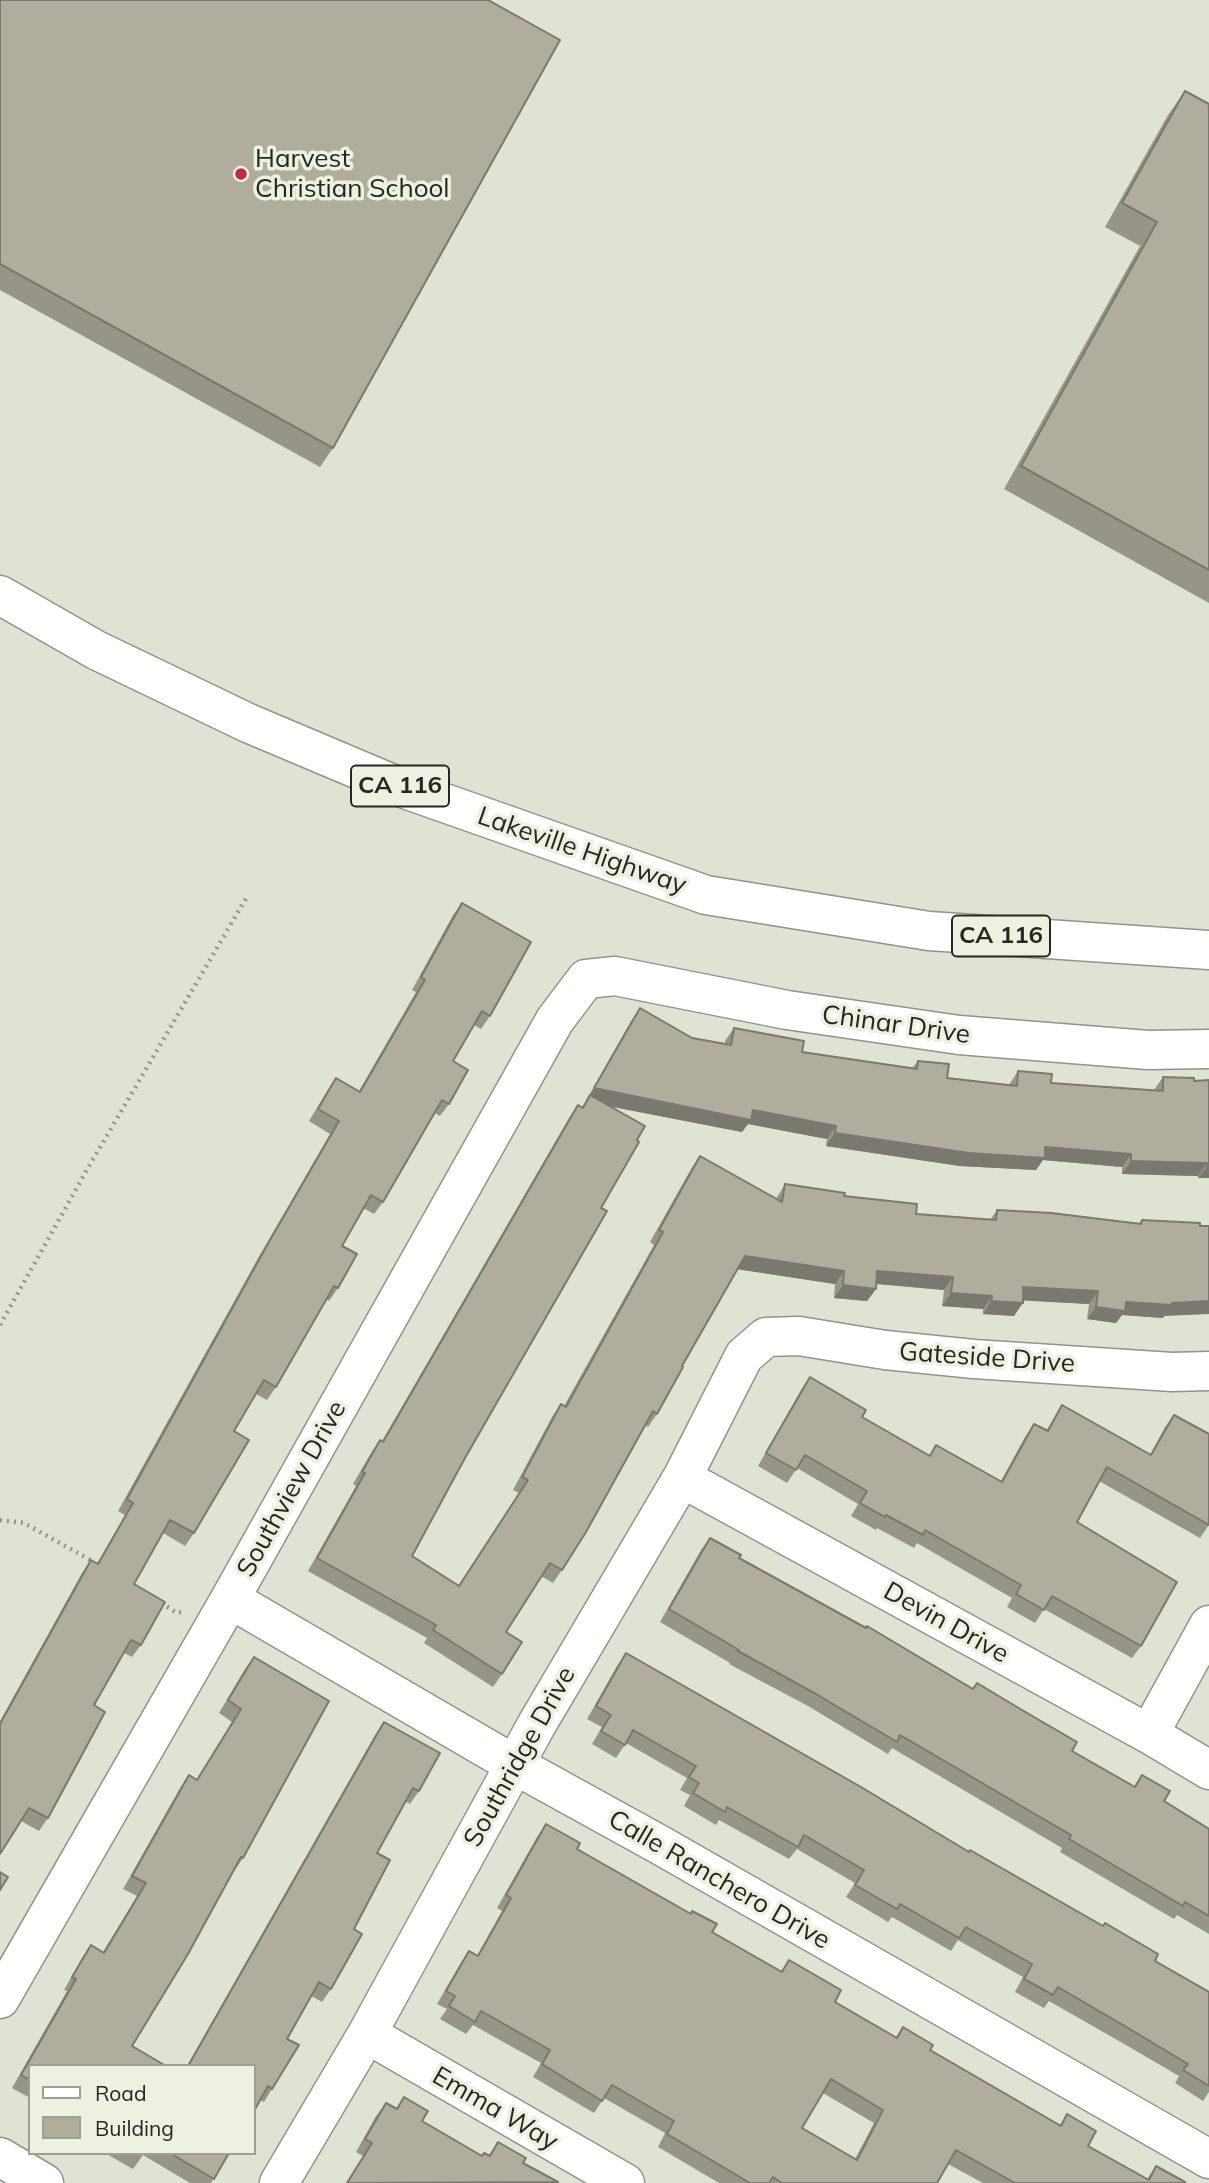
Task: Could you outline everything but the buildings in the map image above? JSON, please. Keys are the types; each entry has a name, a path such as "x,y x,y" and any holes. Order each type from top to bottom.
{"street":[{"name":"Lakeville Highway","path":"0,595 96,650 248,723 402,788 706,895 929,932 1209,950"},
{"name":"Chinar Drive","path":"586,979 615,976 787,1010 959,1035 1148,1049 1209,1049"},
{"name":"Southview Drive","path":"0,1999 230,1599 555,1020 586,979"},
{"name":"Gateside Drive","path":"766,1337 799,1336 885,1350 974,1359 1209,1371"},
{"name":"Southridge Drive","path":"279,2183 367,2034 537,1724 681,1478 744,1356 766,1337"},
{"name":"Devin Drive","path":"681,1478 1149,1734 1209,1770"},
{"name":"Calle Ranchero Drive","path":"230,1599 515,1765 660,1844 1209,2159"},
{"path":"1149,1734 1209,1625"},
{"name":"Emma Way","path":"367,2034 625,2183"},
{"path":"0,2157 44,2183"}],"path":[{"path":"0,1325 88,1168 248,895"},
{"path":"0,1520 24,1523 97,1564"},
{"path":"154,1599 177,1613"}],"place":[{"name":"Harvest Christian School","path":"241,174"}]}
